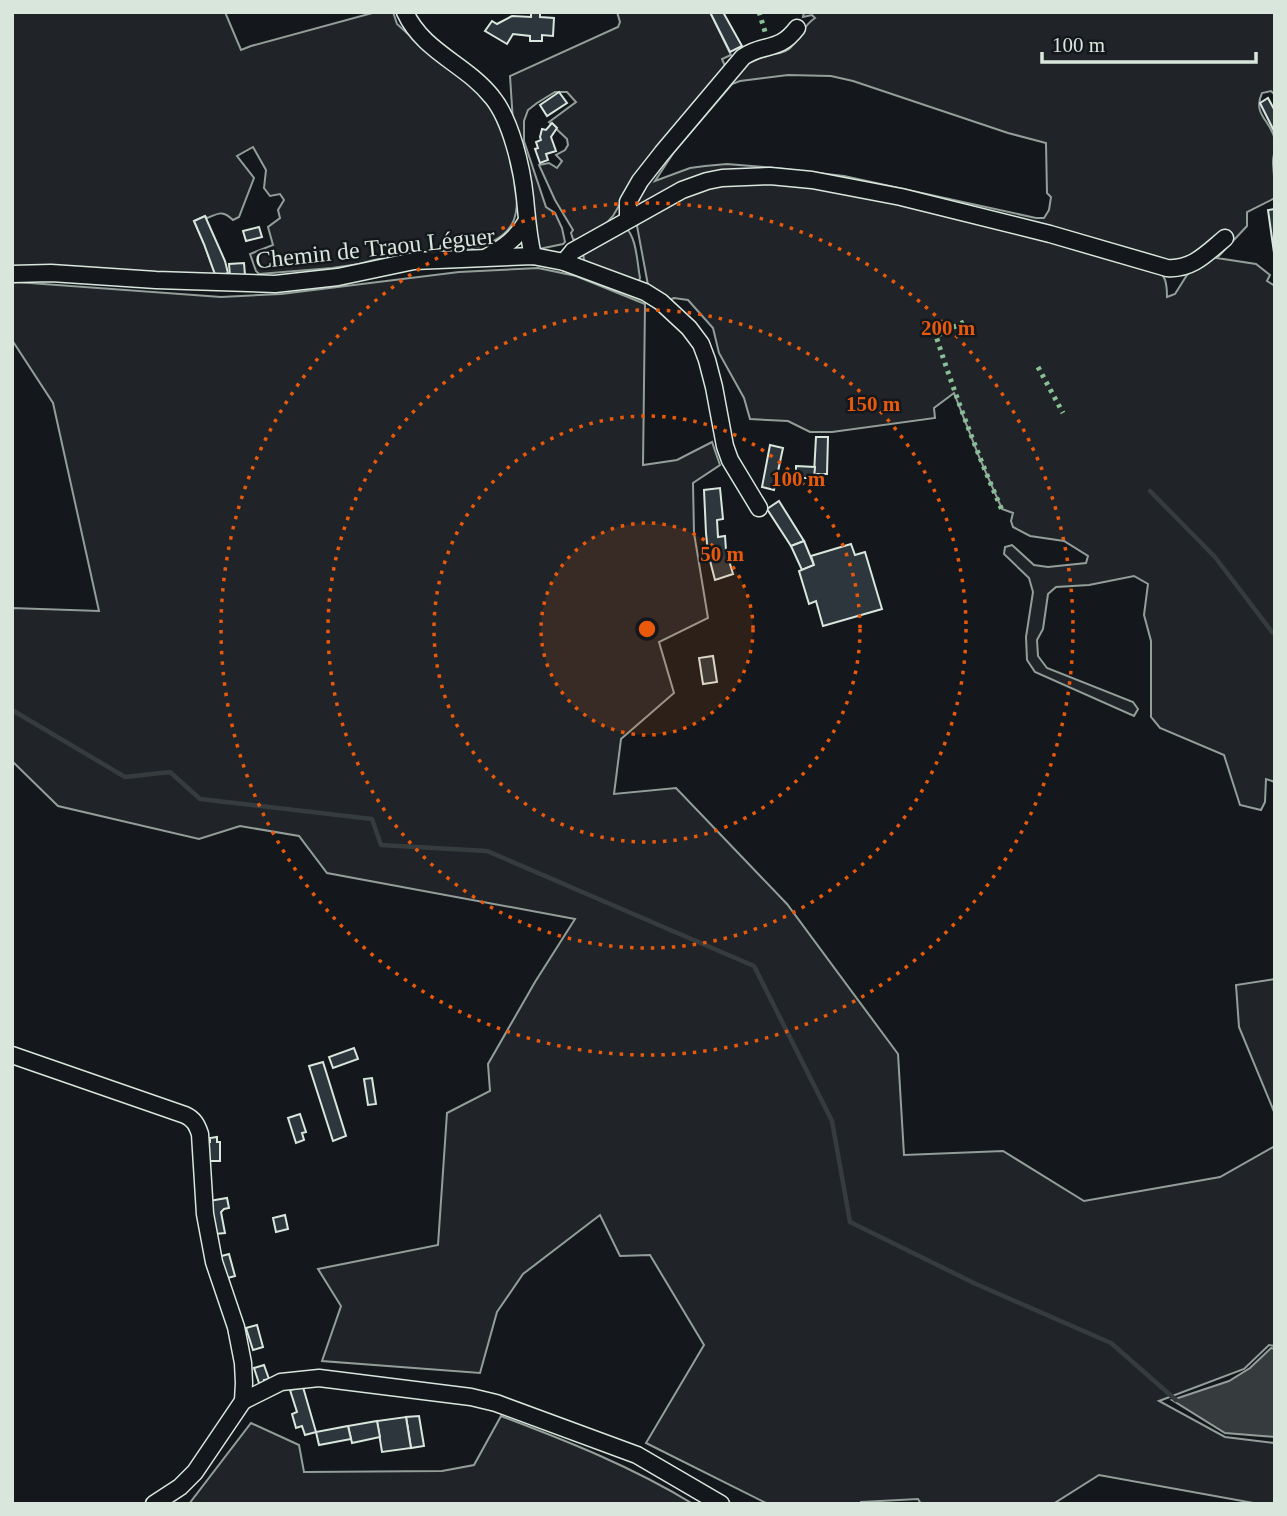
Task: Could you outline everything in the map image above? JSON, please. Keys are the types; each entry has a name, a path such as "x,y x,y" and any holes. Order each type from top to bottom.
{"street":[{"path":"405,12 421,37 481,83 502,111 522,178 526,222 533,256"},
{"path":"628,219 628,202 640,181 733,68 747,54 782,43 797,28"},
{"path":"564,262 573,251 682,190 722,178 755,176 812,180 901,197 1050,234 1167,268 1190,265 1225,239"},
{"path":"485,258 510,243 526,222"},
{"name":"Chemin de Traou Léguer","path":"12,274 275,284 338,276 414,261 533,256 564,262 645,292 661,302 689,328 701,344 707,360 724,446 759,508"},
{"path":"12,1055 185,1115 195,1122 200,1134 205,1214 214,1262 236,1327 243,1363 243,1401"},
{"path":"154,1504 180,1487 195,1472 243,1401 281,1382 319,1378 471,1397 509,1408 637,1455 721,1504"}],"shaded area":[{"path":"12,12 225,12 241,50 376,12 393,12 397,24 480,92 494,112 504,135 514,174 517,202 512,224 506,232 490,243 470,248 397,255 398,243 391,243 389,256 359,264 259,274 250,254 273,245 268,227 280,218 278,210 284,200 280,194 270,196 264,188 266,170 253,147 237,156 254,178 239,217 233,220 221,213 194,221 216,277 12,270"},
{"path":"617,12 710,12 731,55 722,59 725,66 634,180 613,216 603,227 578,241 573,239 573,230 539,165 549,163 557,168 562,161 556,155 565,150 567,139 549,122 576,102 567,92 555,92 528,110 524,121 524,141 546,207 555,213 565,242 539,249 513,122 510,76 618,27 620,22"},
{"path":"804,12 1275,12 1275,95 1271,91 1262,93 1259,107 1275,140 1275,198 1247,212 1247,226 1217,258 1256,264 1270,275 1267,281 1275,286 1275,782 1266,779 1265,802 1261,810 1240,805 1224,755 1160,728 1151,717 1151,641 1144,615 1148,584 1134,576 1089,585 1056,587 1048,594 1043,629 1037,640 1038,656 1047,668 1133,702 1138,709 1134,716 1035,672 1027,660 1026,637 1033,592 1029,578 1004,554 1005,547 1012,545 1034,565 1048,567 1086,563 1088,556 1064,541 1030,536 1013,527 1013,513 1002,509 954,393 934,408 935,418 832,432 810,432 788,421 750,419 744,398 719,353 713,328 688,300 674,298 667,301 648,285 637,226 642,218 664,202 691,189 720,181 764,178 835,186 1070,243 1154,268 1165,280 1167,297 1175,294 1187,275 1199,266 1191,259 1167,263 1154,261 1094,240 1036,225 873,188 806,177 743,173 713,175 682,185 633,209 656,168 700,113 746,62 759,54 779,53 789,49 815,18 812,15 803,17","holes":["788,75 831,76 1046,143 1047,193 1051,197 1049,210 1044,218 844,176 775,168 727,164 705,166 690,168 655,181 674,152 732,84"]},
{"path":"625,227 632,237 636,251 640,278 635,282 584,260 583,253"},
{"path":"538,268 576,276 645,304 643,465 677,460 712,442 720,465 693,483 694,533 708,618 659,642 674,693 621,739 614,794 676,788 787,904 898,1054 904,1155 1003,1151 1084,1201 1220,1177 1275,1146 1275,1346 1269,1345 1244,1369 1159,1401 1225,1437 1275,1443 1275,1504 1259,1504 1099,1475 1053,1504 921,1504 918,1499 860,1504 768,1504 646,1443 704,1345 650,1255 620,1256 600,1215 523,1274 497,1312 480,1373 322,1361 341,1306 318,1269 438,1245 447,1113 490,1091 488,1064 575,919 327,873 299,836 240,826 199,839 58,806 12,761 12,608 99,611 53,403 12,340 12,283 221,297 281,294 459,272"},
{"path":"1275,979 1275,1114 1239,1027 1236,985"},
{"path":"1271,1348 1275,1349 1275,1437 1225,1433 1172,1400 1229,1381 1250,1368"},
{"path":"501,1416 623,1466 693,1504 189,1504 251,1423 299,1445 304,1472 442,1471 474,1465"}],"building":[{"path":"531,12 540,12 540,17 554,18 553,36 542,35 542,41 530,41 530,36 513,34 507,44 485,31 492,21 497,24 512,16 531,17"},
{"path":"710,12 723,12 742,46 730,52"},
{"path":"559,92 567,103 547,116 540,105"},
{"path":"1268,98 1275,111 1275,133 1260,103"},
{"path":"552,123 557,128 551,137 556,151 546,154 548,160 540,163 535,149 538,148 536,142 541,140 542,129 546,130"},
{"path":"1275,209 1275,260 1268,210"},
{"path":"205,216 228,273 216,277 194,221"},
{"path":"259,227 262,237 246,241 243,231"},
{"path":"244,263 245,275 230,276 229,264"},
{"path":"816,437 828,437 827,474 814,474"},
{"path":"770,445 783,448 774,490 762,487"},
{"path":"796,466 815,467 814,478 796,478"},
{"path":"720,488 723,519 717,520 718,537 725,536 733,574 715,580 708,553 704,490"},
{"path":"779,501 804,541 791,546 767,509"},
{"path":"804,541 814,565 802,570 791,546"},
{"path":"851,544 855,555 865,552 882,609 823,626 816,601 809,604 799,571 814,565 811,556"},
{"path":"713,656 717,682 703,684 699,658"},
{"path":"354,1048 358,1059 333,1068 329,1057"},
{"path":"323,1062 346,1136 333,1141 309,1066"},
{"path":"372,1078 376,1104 368,1105 364,1079"},
{"path":"300,1114 306,1132 302,1133 304,1140 296,1143 288,1118"},
{"path":"217,1137 217,1142 220,1142 220,1161 207,1161 207,1142 210,1142 210,1138"},
{"path":"227,1198 229,1208 221,1212 225,1233 215,1234 209,1201"},
{"path":"285,1215 288,1229 276,1232 273,1218"},
{"path":"229,1254 235,1276 224,1279 218,1257"},
{"path":"257,1325 263,1347 253,1350 246,1328"},
{"path":"264,1365 269,1379 264,1380 265,1384 260,1386 254,1368"},
{"path":"303,1387 316,1432 305,1435 302,1426 296,1428 292,1414 297,1412 290,1390"},
{"path":"419,1416 424,1446 411,1448 406,1417"},
{"path":"406,1417 411,1448 382,1452 377,1421"},
{"path":"377,1421 380,1437 352,1443 348,1426"},
{"path":"348,1426 351,1439 319,1445 316,1432"}],"waterway":[{"path":"1150,491 1215,557 1275,634"},
{"path":"12,710 125,777 170,772 200,799 372,819 381,845 487,851 754,966 832,1121 850,1222 976,1284 1111,1343 1176,1400"}],"hedge":[{"path":"759,12 766,35"},
{"path":"964,322 936,336 967,424 1002,510"},
{"path":"1038,367 1063,413"}]}
